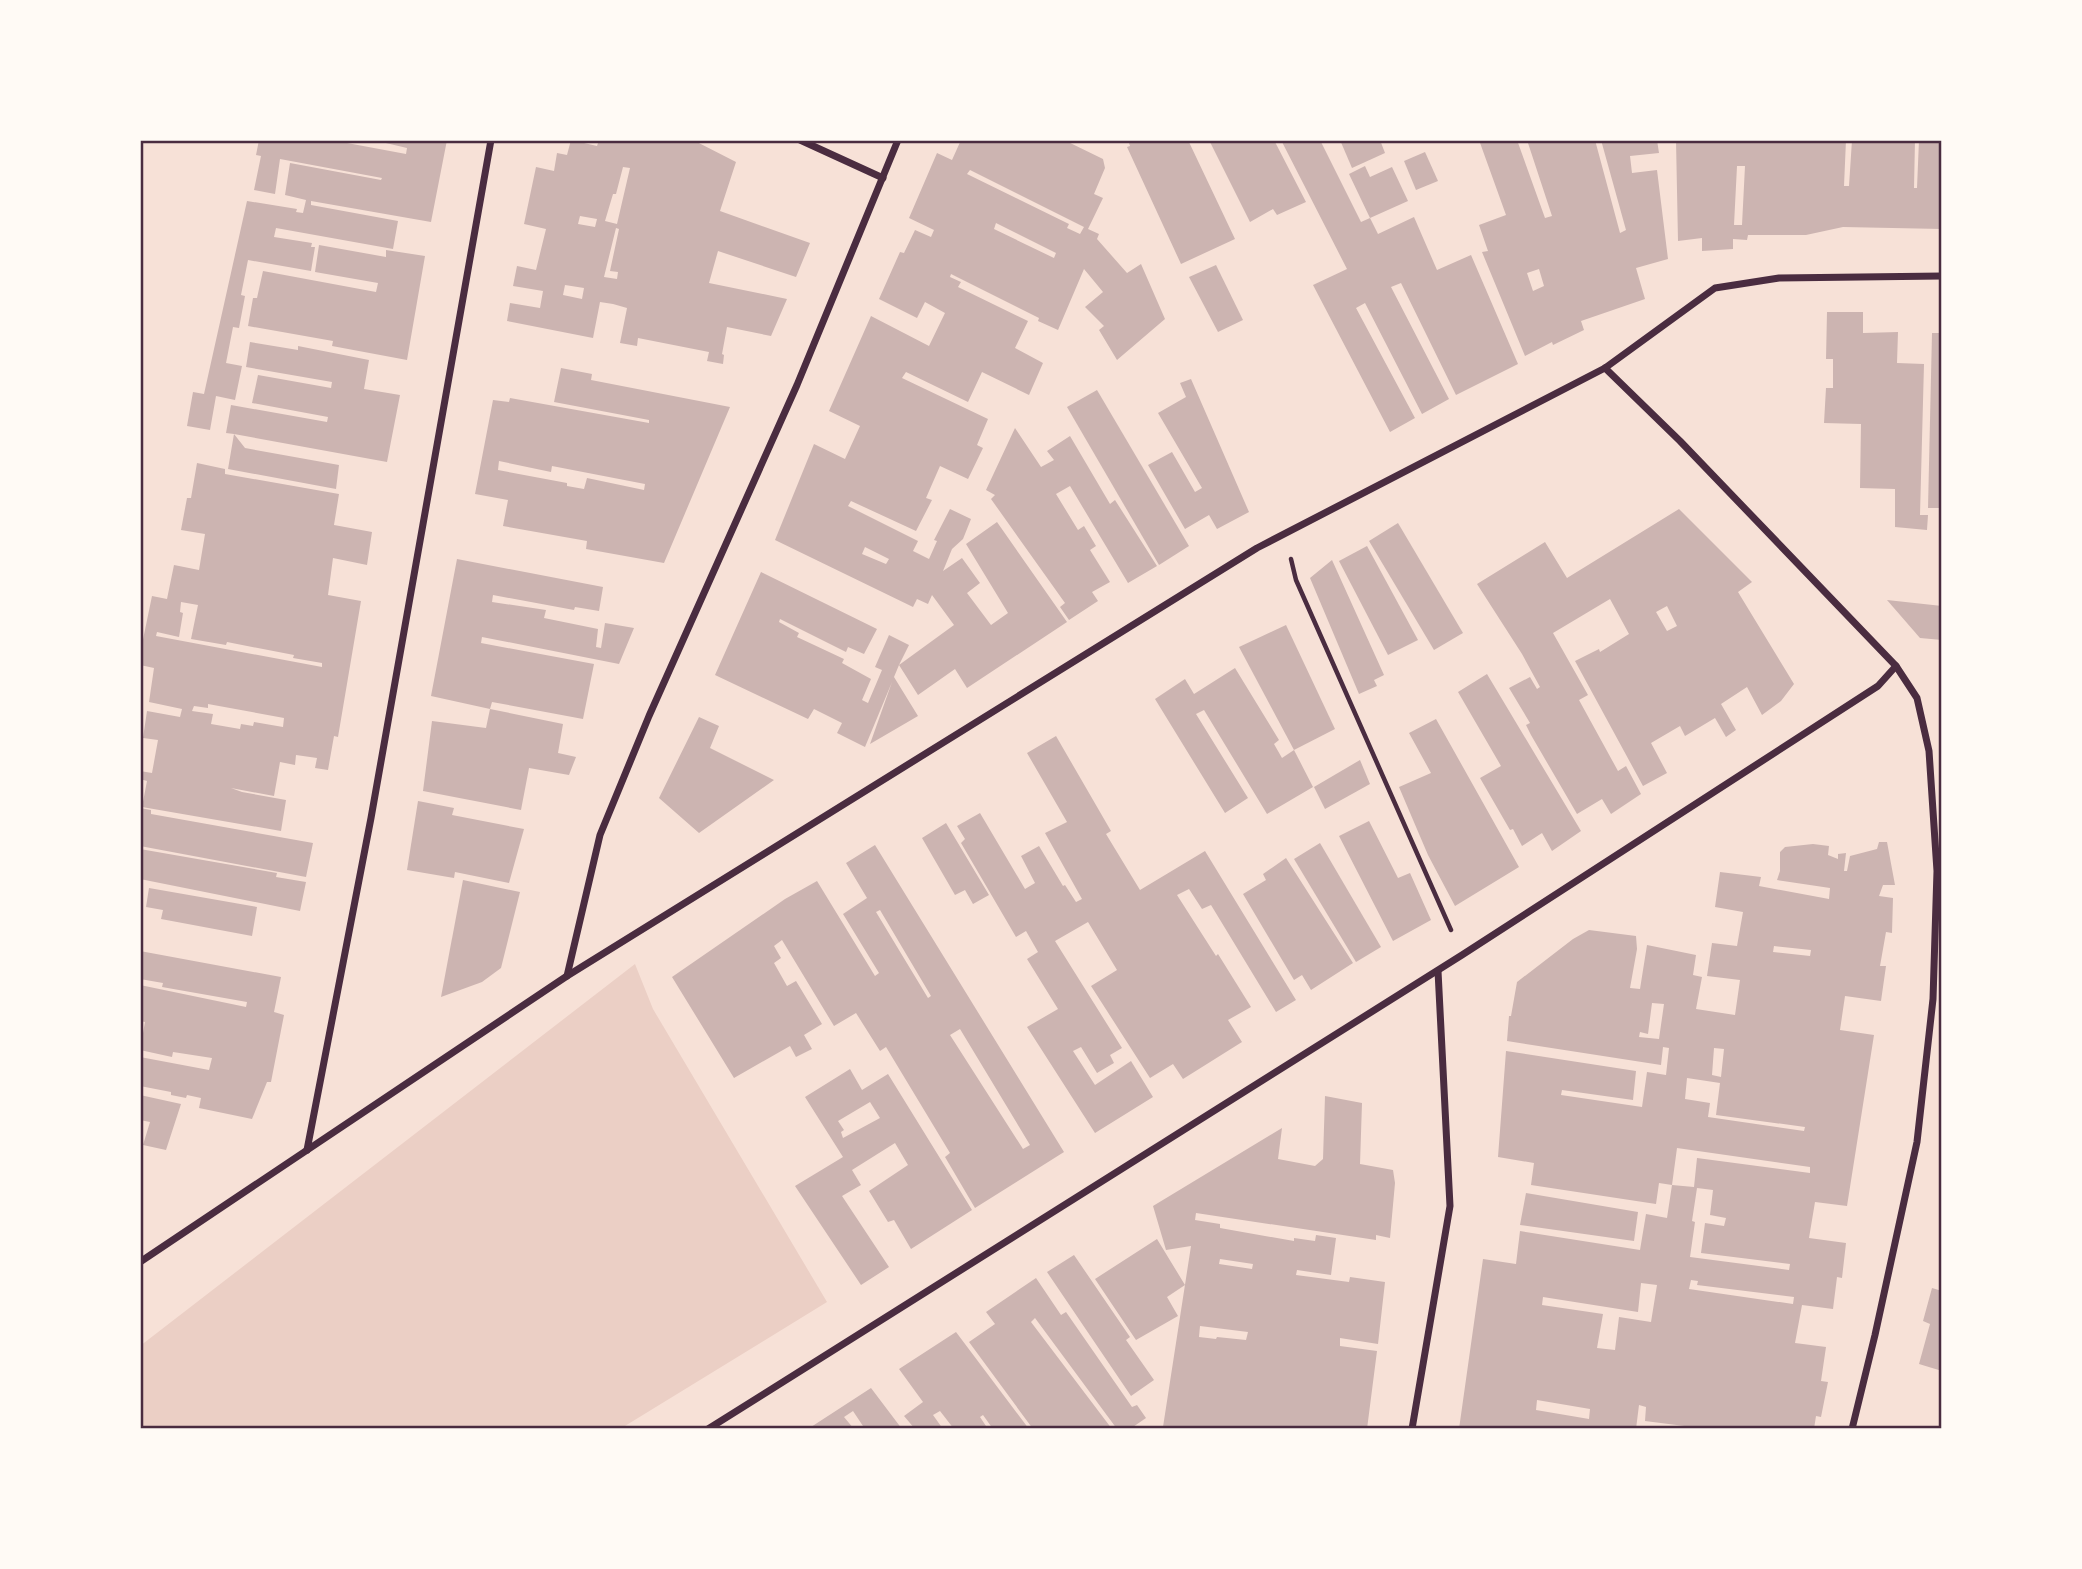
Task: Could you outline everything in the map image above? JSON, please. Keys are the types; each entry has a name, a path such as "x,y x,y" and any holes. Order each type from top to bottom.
{"street":[{"path":"307,1150 371,818 491,140"},
{"path":"800,140 883,178"},
{"path":"567,976 600,835 649,716 797,385 898,140"},
{"path":"140,1262 567,976 1257,548 1605,368 1715,288 1779,278 1942,276"},
{"path":"1605,368 1680,441 1896,666 1917,698 1929,751 1937,871 1933,999 1917,1142 1852,1429"},
{"path":"708,1429 1438,971 1878,686 1896,666"},
{"path":"1412,1429 1450,1206 1438,971"}],"path":[{"path":"1283,535 1296,580 1462,955"}],"shaded area":[{"path":"635,964 653,1009 827,1302 620,1429 140,1429 140,1346"}],"building":[{"path":"259,140 331,140 406,154 407,148 373,140 447,140 431,222 311,201 311,205 398,221 393,249 276,228 274,237 312,243 311,247 315,247 311,271 248,260 241,295 245,296 239,328 233,327 226,363 242,366 235,400 216,396 210,430 187,426 193,392 204,394 247,201 297,209 296,212 303,213 306,200 285,195 290,163 381,180 382,178 280,159 275,194 254,190 261,156 256,155"},
{"path":"571,140 597,146 599,140 693,140 736,162 720,211 810,243 796,277 718,251 709,283 787,299 771,336 727,327 723,364 707,361 709,352 638,338 637,346 620,343 627,308 613,304 600,302 593,338 507,321 510,303 540,308 543,291 513,286 517,266 536,270 546,229 524,224 536,167 554,171 557,153 567,155","holes":["623,167 630,168 617,224 605,221 613,194 616,194","580,216 597,219 595,227 578,224","616,228 619,229 610,271 618,272 617,279 604,277","565,285 584,288 582,299 563,295"]},
{"path":"961,140 1064,140 1103,159 1105,168 1094,194 1103,198 1088,229 1099,234 1097,239 1127,273 1141,264 1165,319 1117,360 1099,330 1104,326 1085,307 1103,292 1084,269 1058,330 951,274 950,277 961,282 958,287 1028,321 1015,348 1043,363 1029,395 982,372 968,402 906,372 902,378 988,419 977,445 983,448 968,479 940,466 926,498 932,500 916,531 851,501 848,506 918,541 913,551 929,559 937,541 934,540 950,509 971,519 963,539 952,549 943,571 962,558 980,583 967,593 991,625 1008,613 966,544 997,522 1067,622 967,688 955,669 918,695 899,665 954,625 932,595 928,604 917,599 913,607 775,540 814,444 845,459 860,426 829,411 871,316 929,346 945,313 925,302 917,318 879,299 900,252 904,253 915,230 931,237 934,230 909,218 937,153 952,160","holes":["970,170 1084,227 1080,234 1067,228 1069,224 967,174","996,223 1056,253 1054,258 994,229","865,547 889,559 886,564 862,554"]},
{"path":"1128,140 1188,140 1235,239 1181,264 1127,147 1130,146"},
{"path":"1209,140 1274,140 1306,202 1277,215 1273,209 1250,222"},
{"path":"1281,140 1320,140 1361,222 1370,218 1378,234 1414,217 1437,270 1471,255 1518,364 1456,395 1401,283 1391,287 1449,399 1422,414 1365,303 1356,308 1415,418 1390,432 1313,285 1347,269"},
{"path":"1340,140 1380,140 1385,153 1352,168"},
{"path":"1479,140 1517,140 1545,218 1552,216 1527,140 1595,140 1620,233 1626,230 1601,140 1657,140 1659,153 1630,156 1632,173 1657,170 1668,259 1636,268 1645,299 1581,321 1584,330 1525,356 1482,252 1488,251 1479,225 1506,215","holes":["1539,269 1544,286 1533,291 1527,273"]},
{"path":"1676,140 1846,140 1844,186 1849,186 1852,140 1915,140 1914,188 1917,188 1919,140 1942,140 1942,229 1843,227 1806,235 1748,235 1747,240 1733,239 1733,249 1702,251 1702,238 1678,241","holes":["1737,166 1745,166 1742,225 1734,225"]},
{"path":"1425,152 1438,181 1416,190 1404,161"},
{"path":"1365,166 1370,177 1392,167 1408,201 1370,218 1349,174"},
{"path":"319,245 386,257 386,250 425,256 407,360 332,346 333,341 248,326 253,298 257,298 263,271 376,292 378,283 315,272"},
{"path":"1216,265 1243,320 1218,332 1189,277"},
{"path":"1827,312 1863,312 1863,333 1898,332 1897,363 1924,364 1920,515 1928,515 1927,530 1895,527 1895,489 1860,488 1861,424 1824,423 1826,388 1833,388 1833,359 1826,359"},
{"path":"1932,333 1942,333 1942,508 1928,508"},
{"path":"250,342 298,350 298,346 369,360 364,389 400,395 387,462 226,433 231,405 327,422 328,417 252,403 258,375 331,388 332,382 246,367"},
{"path":"561,368 592,374 591,380 730,407 664,563 586,549 587,541 503,526 508,500 475,494 493,400 509,402 510,398 649,423 649,420 554,402","holes":["499,461 551,472 552,466 645,484 644,490 587,478 584,489 567,486 567,483 498,470"]},
{"path":"1191,379 1249,512 1217,529 1209,515 1185,529 1148,465 1172,452 1195,492 1202,488 1158,413 1186,397 1180,383"},
{"path":"1097,390 1189,546 1159,565 1067,407"},
{"path":"1015,428 1041,467 1054,460 1047,451 1070,436 1110,504 1115,500 1157,566 1128,583 1070,486 1056,494 1078,530 1084,526 1096,546 1090,550 1110,582 1092,592 1098,601 1069,620 1060,607 1065,603 991,499 995,495 986,490"},
{"path":"234,434 245,448 339,465 336,489 228,469"},
{"path":"197,463 225,469 225,474 339,494 334,525 372,532 367,565 333,558 328,595 361,601 338,737 334,736 328,770 315,768 317,758 296,755 295,765 280,762 274,796 231,788 286,800 281,831 142,807 147,781 140,779 140,771 152,773 158,740 143,738 147,711 180,717 182,709 149,702 154,668 140,665 140,654 152,596 167,599 174,565 199,570 205,534 181,530 187,498 191,498","holes":["181,602 198,605 191,639 226,645 227,642 294,655 293,658 322,663 322,667 156,636 157,632 179,637 183,613 180,612","208,704 284,718 283,727 254,722 253,726 241,724 240,729 211,724 213,714 192,711 194,706 208,708"]},
{"path":"1679,509 1752,582 1738,592 1794,684 1781,701 1762,715 1747,687 1721,704 1736,730 1726,737 1715,718 1685,736 1680,726 1651,743 1667,773 1643,786 1575,661 1599,649 1600,652 1629,634 1610,599 1553,633 1588,695 1579,700 1618,771 1626,766 1641,794 1611,814 1602,799 1577,814 1531,735 1526,725 1530,723 1509,688 1530,677 1537,689 1540,687 1477,584 1545,542 1567,578","holes":["1667,606 1677,626 1667,631 1656,612"]},
{"path":"1398,523 1463,633 1434,650 1369,541"},
{"path":"1367,546 1418,640 1388,655 1339,561"},
{"path":"457,559 603,587 599,611 575,607 574,610 493,595 492,602 546,610 544,618 598,629 596,647 601,648 605,623 634,628 619,664 482,637 481,643 594,664 583,719 492,702 490,709 431,696"},
{"path":"1332,560 1384,675 1374,680 1377,686 1359,694 1310,578"},
{"path":"761,572 877,629 864,654 848,647 846,652 780,619 779,622 799,633 797,637 844,659 842,663 871,679 862,700 868,703 882,670 875,667 889,635 909,645 894,677 918,716 870,744 892,682 865,747 837,733 842,723 814,709 808,719 715,675"},
{"path":"1887,600 1942,606 1942,640 1920,638"},
{"path":"1286,625 1335,729 1294,750 1239,647"},
{"path":"1235,668 1279,740 1274,744 1282,758 1294,750 1313,787 1267,814 1204,710 1196,714 1248,798 1225,813 1155,699 1185,679 1194,694"},
{"path":"1487,674 1581,831 1552,851 1542,833 1522,846 1480,778 1501,766 1458,692"},
{"path":"490,709 563,724 558,753 576,757 569,775 529,768 521,810 423,791 432,721 486,728"},
{"path":"699,717 719,726 710,748 774,780 699,833 659,798"},
{"path":"1436,719 1519,867 1455,906 1428,855 1399,787 1431,773 1409,733"},
{"path":"1056,736 1111,831 1106,834 1140,890 1205,851 1296,1000 1276,1012 1211,905 1202,909 1189,889 1177,895 1251,1007 1228,1020 1242,1042 1183,1079 1173,1064 1150,1078 1091,986 1117,970 1088,922 1055,941 1122,1048 1110,1055 1114,1063 1097,1073 1081,1047 1073,1051 1095,1085 1131,1061 1153,1097 1095,1133 1027,1027 1058,1009 1027,959 1038,952 1026,931 1016,937 961,843 965,839 957,826 980,813 1025,889 1035,883 1021,856 1039,846 1063,886 1065,885 1076,902 1082,899 1045,833 1067,822 1027,753"},
{"path":"1360,760 1370,784 1325,809 1314,787"},
{"path":"418,801 454,808 452,815 524,829 509,883 455,872 454,878 407,870"},
{"path":"140,808 151,810 151,814 313,843 306,877 140,846"},
{"path":"1369,821 1398,878 1410,873 1431,920 1393,941 1339,836"},
{"path":"946,823 989,895 973,904 965,890 955,895 922,838"},
{"path":"1879,842 1887,842 1895,885 1883,885 1879,896 1893,898 1892,933 1886,932 1880,966 1886,966 1881,1001 1845,996 1840,1030 1874,1035 1847,1206 1815,1202 1809,1238 1846,1243 1842,1278 1837,1277 1833,1309 1802,1305 1795,1343 1826,1347 1821,1381 1828,1382 1821,1417 1816,1416 1814,1429 1708,1429 1645,1421 1646,1407 1639,1405 1636,1429 1459,1429 1483,1259 1516,1264 1520,1231 1640,1250 1646,1214 1667,1218 1672,1185 1659,1183 1656,1204 1531,1185 1534,1163 1498,1157 1506,1051 1636,1071 1633,1100 1562,1090 1561,1095 1642,1107 1647,1072 1666,1075 1669,1048 1663,1047 1661,1065 1507,1041 1509,1016 1517,982 1589,930 1636,936 1637,949 1630,988 1640,989 1647,945 1696,955 1693,975 1702,977 1696,1009 1735,1015 1740,980 1707,976 1712,943 1737,946 1743,912 1715,907 1720,872 1761,877 1759,886 1829,899 1830,888 1777,880 1780,852 1785,847 1813,844 1829,846 1828,855 1838,859 1838,854 1846,853 1844,871 1847,871 1850,856 1877,849","holes":["1774,946 1811,950 1810,956 1773,952","1652,1003 1664,1004 1659,1039 1639,1037 1640,1032 1648,1034","1714,1048 1724,1049 1721,1077 1712,1075","1687,1078 1720,1083 1716,1115 1805,1127 1804,1131 1708,1117 1710,1103 1685,1099","1677,1148 1810,1167 1810,1173 1697,1158 1694,1187 1672,1185","1697,1188 1713,1190 1710,1215 1726,1218 1724,1226 1705,1223 1701,1253 1790,1264 1789,1270 1690,1257 1695,1222 1692,1221","1691,1280 1698,1281 1697,1285 1794,1297 1793,1304 1689,1289","1641,1283 1657,1285 1651,1322 1619,1317 1615,1350 1597,1348 1603,1314 1542,1305 1543,1297 1638,1312","1537,1400 1590,1409 1589,1419 1536,1410"]},
{"path":"1320,843 1381,947 1356,962 1294,859"},
{"path":"875,845 1064,1152 975,1208 945,1157 950,1153 886,1047 880,1051 856,1013 834,1026 782,940 774,946 781,958 774,963 787,986 796,981 822,1024 804,1035 812,1049 796,1057 790,1046 734,1078 672,977 785,899 817,881 875,976 879,973 843,914 867,898 846,863","holes":["880,910 931,996 928,998 876,912","960,1029 1030,1145 1023,1149 950,1035"]},
{"path":"140,849 277,873 276,877 306,882 300,911 140,879"},
{"path":"1286,858 1353,963 1311,990 1302,975 1294,980 1243,894 1266,880 1263,874"},
{"path":"463,880 520,892 501,968 482,982 441,997"},
{"path":"149,888 257,907 252,936 161,919 163,910 146,907"},
{"path":"140,951 281,977 274,1012 284,1015 271,1082 267,1082 252,1119 199,1108 201,1098 187,1095 186,1098 140,1086 140,1057 209,1070 212,1058 173,1052 172,1057 140,1050 145,1022 140,1021 140,985 246,1007 247,1002 162,987 163,983 140,979"},
{"path":"850,1069 862,1090 888,1074 972,1210 911,1249 894,1220 888,1222 869,1191 908,1165 895,1143 852,1170 861,1185 842,1196 889,1267 861,1285 795,1186 843,1157 805,1097","holes":["870,1102 880,1118 843,1138 841,1132 844,1130 838,1121"]},
{"path":"140,1095 181,1104 166,1150 143,1145 150,1122 140,1120"},
{"path":"1325,1096 1362,1103 1360,1164 1393,1170 1395,1183 1390,1238 1376,1235 1376,1240 1196,1213 1195,1220 1220,1224 1220,1228 1294,1241 1294,1238 1315,1241 1316,1235 1336,1238 1331,1275 1297,1270 1296,1275 1349,1282 1350,1277 1385,1282 1378,1344 1340,1338 1340,1346 1377,1351 1367,1429 1163,1427 1191,1246 1166,1250 1153,1206 1282,1128 1278,1159 1315,1166 1323,1159","holes":["1220,1259 1253,1264 1252,1269 1219,1264","1200,1326 1248,1332 1246,1340 1199,1337"]},
{"path":"1526,1193 1638,1212 1634,1241 1520,1225"},
{"path":"1157,1239 1185,1285 1167,1297 1178,1316 1136,1340 1095,1279"},
{"path":"1074,1255 1130,1337 1126,1340 1154,1380 1131,1396 1047,1272"},
{"path":"1036,1278 1061,1315 1066,1312 1132,1407 1137,1405 1146,1418 1130,1429 1117,1429 1035,1318 1031,1322 1112,1429 1033,1429 969,1342 995,1324 986,1312"},
{"path":"1932,1288 1942,1291 1942,1371 1919,1364 1930,1324 1923,1321"},
{"path":"956,1332 1029,1429 993,1429 983,1415 980,1417 988,1429 954,1429 940,1411 933,1415 943,1429 915,1429 904,1416 923,1402 899,1369"},
{"path":"871,1388 902,1429 865,1429 853,1411 844,1417 854,1429 812,1429 811,1427"}]}
